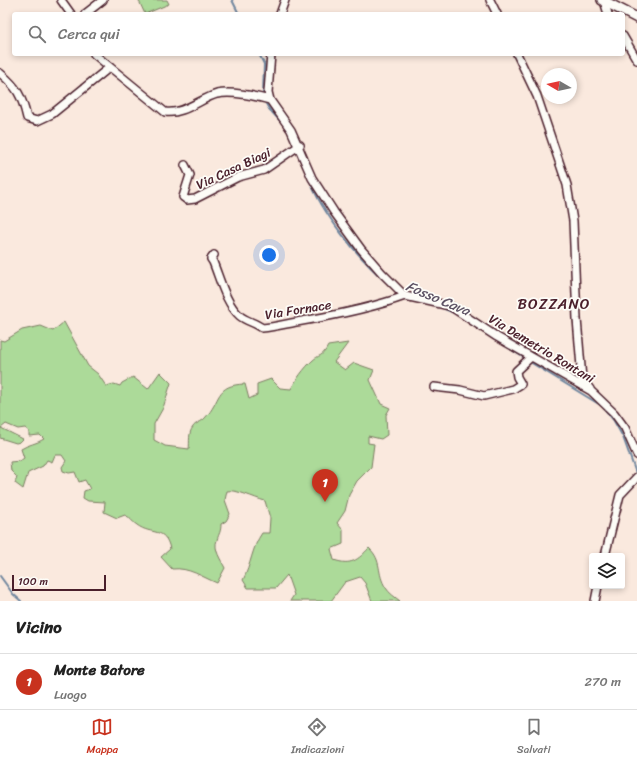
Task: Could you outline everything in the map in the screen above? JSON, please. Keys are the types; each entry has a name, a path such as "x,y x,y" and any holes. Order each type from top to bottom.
{"street":[{"path":"61,0 70,12"},
{"path":"88,12 103,0"},
{"path":"281,12 285,0"},
{"path":"490,0 496,12"},
{"path":"603,0 607,12"},
{"path":"603,0 637,18"},
{"path":"625,39 637,60"},
{"path":"96,56 165,112 170,113 182,110 219,94 266,99 291,130 312,178 334,212 361,249 404,297"},
{"path":"266,99 268,92 271,56"},
{"path":"518,56 537,96 566,185 573,221 576,319 582,379 591,391"},
{"path":"0,73 15,86 23,103 27,118 37,121 52,114 110,67"},
{"name":"Via Casa Biagi","path":"185,165 190,175 183,197 187,200 195,199 238,177 264,170 298,147"},
{"name":"Via Fornace","path":"214,255 211,259 212,262 232,305 241,316 254,321 262,328 333,316 404,297"},
{"name":"Via Demetrio Rontani","path":"404,297 450,306 528,360 591,391 614,413 625,428 637,456"},
{"path":"434,387 454,389 484,396 513,389 521,384 516,377 516,371 528,360"},
{"path":"606,553 620,495 637,477"},
{"path":"594,601 597,589"}],"green space":[{"path":"167,0 169,4 150,12 144,12 139,1"},
{"path":"64,322 88,366 98,374 106,386 114,384 120,386 122,383 133,377 148,389 160,372 171,383 163,408 154,424 154,440 165,446 189,449 191,429 195,424 205,418 223,390 235,385 245,384 249,399 257,395 257,384 271,379 280,388 291,389 306,367 322,354 328,346 348,343 334,362 345,370 354,363 374,370 370,380 381,404 390,408 386,415 387,435 381,439 368,436 368,443 374,444 371,467 357,481 349,495 345,511 337,523 343,530 343,544 331,549 334,560 340,562 350,562 358,559 369,548 378,562 383,583 390,593 400,601 372,601 365,583 360,577 345,582 331,601 290,601 294,595 287,575 276,588 248,588 243,580 259,538 262,533 269,533 270,518 265,501 240,492 227,491 225,500 230,514 226,521 221,524 216,543 218,554 225,568 217,583 190,571 172,569 161,557 170,549 165,537 157,532 135,524 125,515 117,518 104,512 105,502 88,501 83,498 84,491 90,489 85,480 79,482 75,472 69,473 63,471 62,467 66,461 62,455 55,455 52,462 47,460 43,466 28,473 23,489 15,483 17,477 11,471 10,462 20,461 24,458 21,449 44,439 40,435 29,436 29,431 25,428 18,429 6,424 1,428 23,439 16,443 0,438 0,340 4,341 22,330 41,326 53,331"}],"waterway":[{"name":"Fosso Cava","path":"232,0 238,12"},
{"name":"Fosso Cava","path":"260,56 264,64 263,95"},
{"name":"Fosso Cava","path":"265,102 269,109 282,123"},
{"name":"Fosso Cava","path":"309,179 323,207 342,235 386,282"},
{"name":"Fosso Cava","path":"440,307 454,313"},
{"name":"Fosso Cava","path":"483,332 491,337"},
{"name":"Fosso Cava","path":"498,341 526,359"},
{"name":"Fosso Cava","path":"530,362 602,406 614,421 623,437 637,476"},
{"path":"0,576 13,594 21,601"}],"place":[{"name":"Monte Batore","path":"325,502"}],"district":[{"name":"BOZZANO","path":"554,304"}]}
